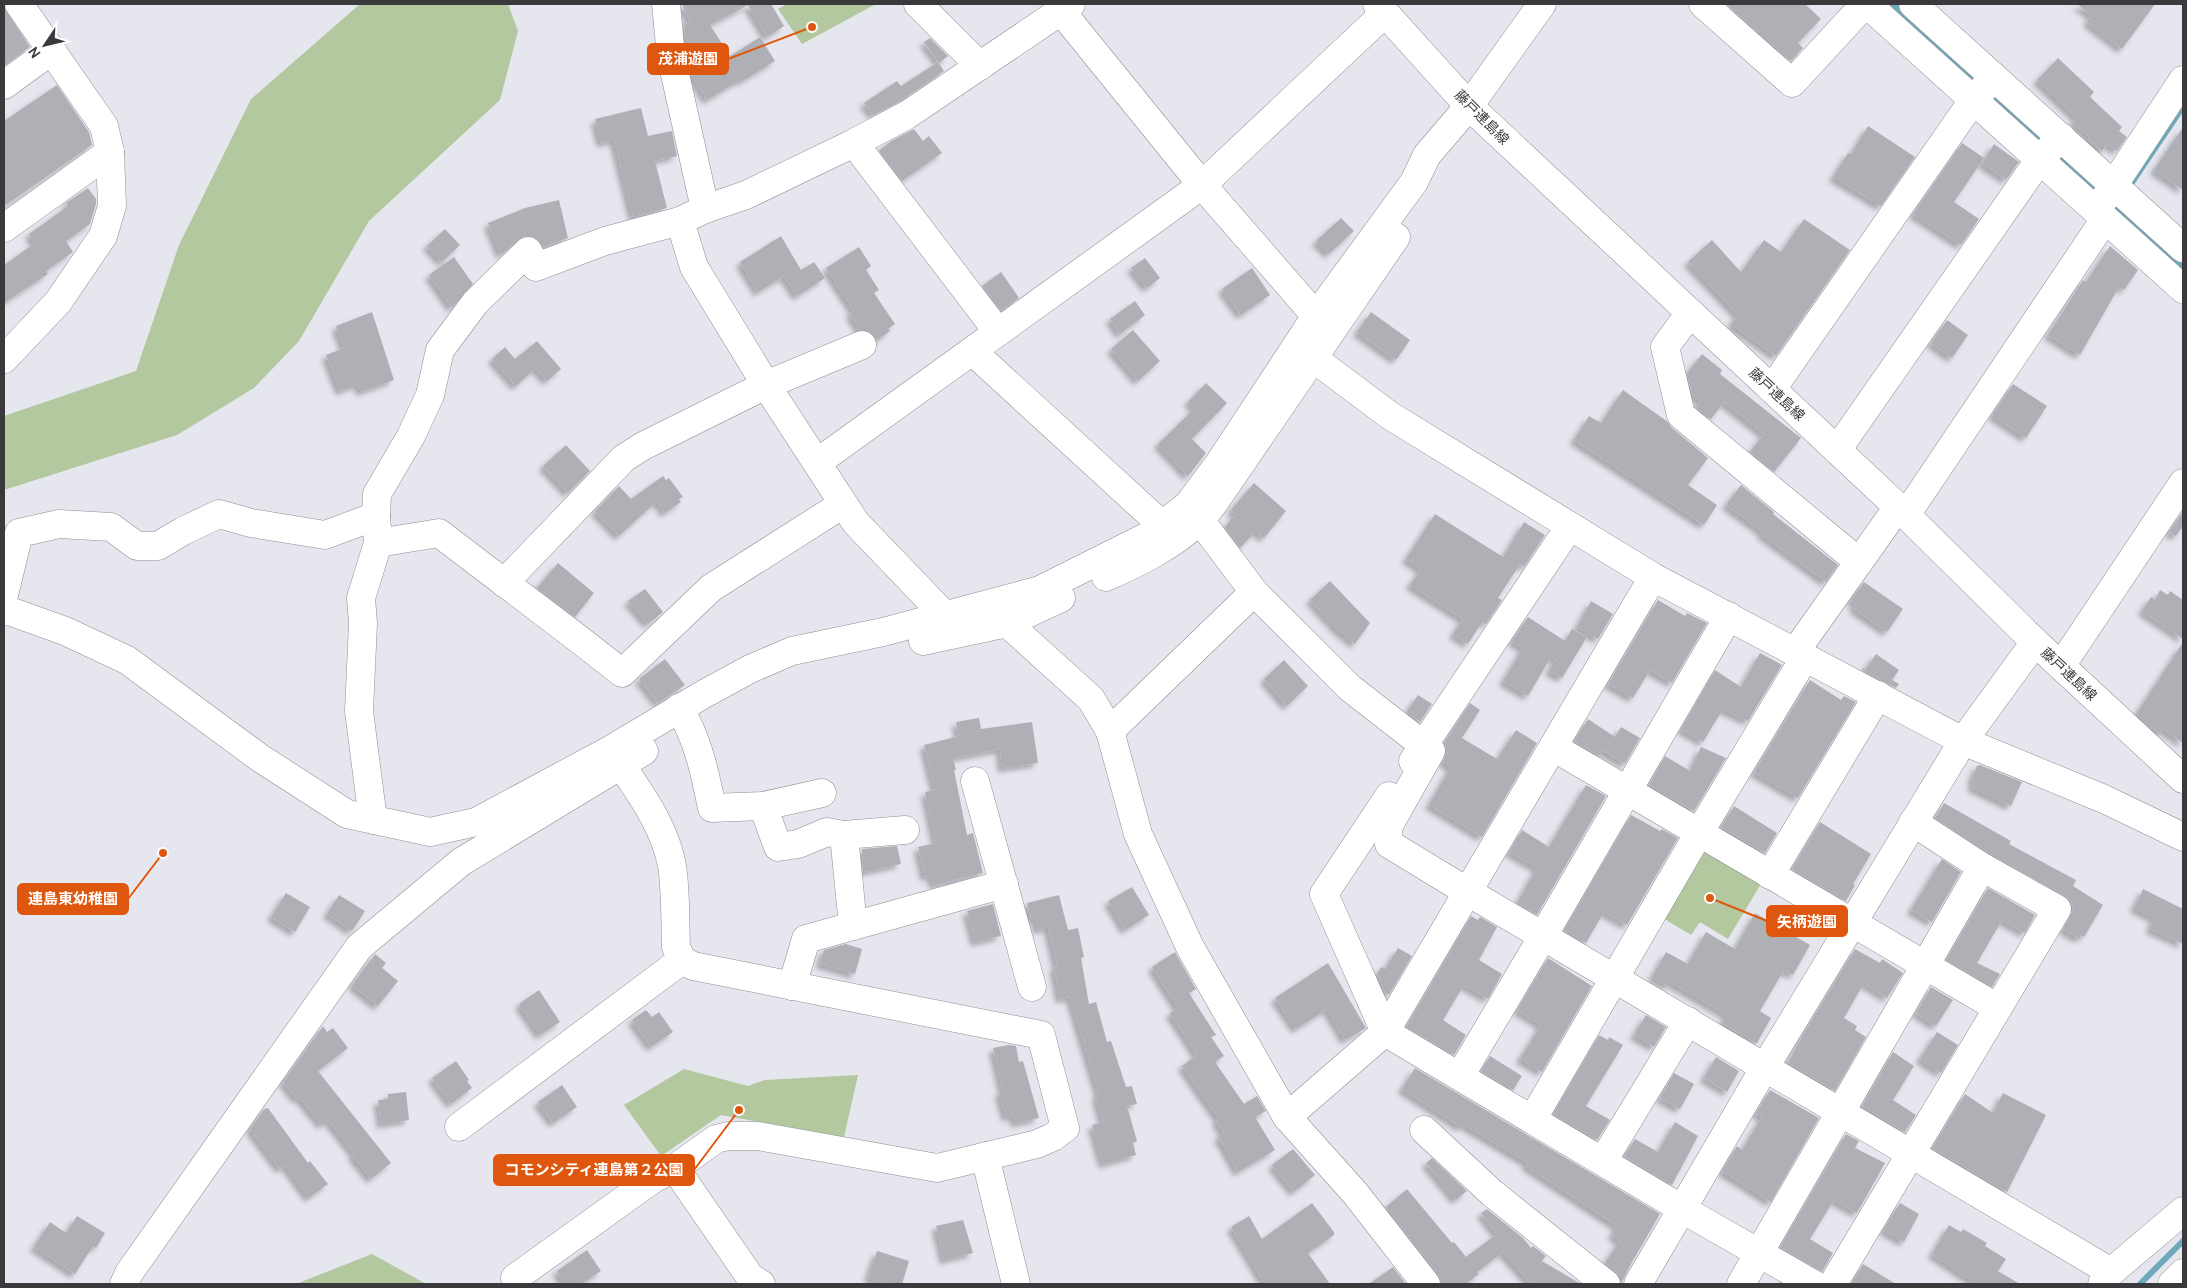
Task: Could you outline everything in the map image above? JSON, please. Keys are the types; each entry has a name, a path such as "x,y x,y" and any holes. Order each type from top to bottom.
{"street":[{"path":"4,359 58,302 102,236 112,206 110,152 104,126 19,4"},
{"path":"666,4 670,56 704,210"},
{"path":"918,4 980,66"},
{"path":"123,1280 359,947 471,856 615,758 684,716 750,669 792,651 953,625 1003,612 1040,590 1148,536 1179,524 1188,505 1315,337 1414,182 1428,154 1469,106 1542,4"},
{"path":"1703,4 1792,83 1866,4 1983,89 2110,200 2183,248"},
{"path":"1912,4 1983,89"},
{"path":"373,820 359,711 363,623 361,598 378,543 377,494 411,436 430,395 440,350 475,303 528,251 536,267 605,241 680,221 746,195 854,143 907,115 1066,8 1202,185 1315,337 1389,415 1654,577 1963,741 2104,799 2183,837"},
{"path":"818,462 1202,185 1381,8"},
{"name":"藤戸連島線","path":"1381,8 1469,106 1902,511 2060,666 2183,779"},
{"path":"4,85 52,50"},
{"path":"1532,1120 1699,833 1800,654 1859,562 1902,511 2110,200 2183,80"},
{"path":"1772,389 1983,89"},
{"path":"854,143 998,332"},
{"path":"1836,450 2050,149"},
{"path":"4,228 110,152"},
{"path":"2110,200 2183,289"},
{"path":"680,221 694,267 766,386 818,462 843,504 856,523 953,625"},
{"path":"1690,313 1665,347 1681,415 1859,562"},
{"path":"504,583 624,458 643,446 766,386 862,344"},
{"path":"972,351 1179,524 1254,592 1350,688 1431,751 1388,827 1389,844 1910,1152 2107,1278 2183,1211"},
{"path":"2060,666 2183,483"},
{"path":"378,543 439,533 551,616 622,672 711,588 843,504"},
{"path":"4,595 19,533 59,524 111,527 137,546 158,546 183,531 219,514 251,523 325,535 376,516"},
{"path":"1570,526 1324,894 1385,1032 1682,1209 1813,1284"},
{"path":"1287,1117 1385,1032 1654,577"},
{"path":"1110,732 1254,592"},
{"path":"4,611 12,612 65,631 127,660 260,758 347,814 430,832 476,822 615,758"},
{"path":"1003,612 1091,699 1110,732 1138,834 1190,947 1287,1117 1355,1193 1426,1284"},
{"path":"1460,1076 1729,616"},
{"path":"1638,1284 1765,1066 1963,741 2035,642"},
{"path":"1770,875 1878,696"},
{"path":"684,716 705,770 712,808 763,806 822,793"},
{"path":"1553,747 1998,1008"},
{"path":"515,1278 653,1179 675,1168 716,1139 728,1136 758,1136 937,1168 1038,1144 1054,1137 1065,1128 1040,1035 693,966 682,960 676,947 672,866 662,834 615,758"},
{"path":"976,781 1032,987"},
{"path":"763,806 778,847 798,844 827,832 844,835 905,830"},
{"path":"1832,1284 2057,910 1982,867 1913,822"},
{"path":"466,824 471,856"},
{"path":"844,835 853,926"},
{"path":"1741,1284 1982,867"},
{"path":"792,986 806,940 1004,884"},
{"path":"459,1127 682,960"},
{"path":"1603,1161 1688,1021"},
{"path":"1424,1130 1492,1193 1606,1284"},
{"path":"985,1156 1016,1284"},
{"path":"675,1168 750,1277 761,1284"},
{"path":"2172,1284 2183,1273"}],"green space":[{"path":"360,4 508,4 518,31 500,100 369,221 299,341 254,388 177,435 4,490 4,416 136,371 179,245 251,99"},
{"path":"787,4 876,4 802,44 778,9"},
{"path":"1705,847 1762,882 1728,939 1700,922 1691,935 1658,915"},
{"path":"684,1069 748,1086 765,1080 858,1075 844,1137 721,1115 661,1156 624,1105"},
{"path":"372,1254 426,1284 296,1284"}],"water":[{"path":"1875,4 1900,4 2101,182 2183,96 2183,112 2121,204 2183,260 2183,282"}],"building":[{"path":"682,4 771,4 784,26 767,37 748,5 710,25 730,56 760,37 775,61 707,100 691,74 690,68 701,61 685,36 684,25 690,21"},
{"path":"1726,4 1805,4 1821,19 1798,43 1803,48 1791,61"},
{"path":"2077,4 2155,4 2122,49 2087,22 2092,16"},
{"path":"4,7 30,47 4,66"},
{"path":"930,38 948,56 939,63 924,42"},
{"path":"2058,58 2094,92 2090,97 2122,127 2119,131 2127,137 2117,151 2108,144 2102,151 2088,139 2090,137 2073,123 2077,118 2037,80"},
{"path":"938,62 944,71 899,102 873,115 864,103 897,81 901,86"},
{"path":"57,85 89,132 92,145 4,206 4,121"},
{"path":"641,108 648,136 672,131 677,156 655,161 667,208 633,217 614,140 601,143 595,119"},
{"path":"1868,126 1915,157 1881,206 1833,177 1848,153 1851,154"},
{"path":"2183,127 2183,190 2154,170"},
{"path":"914,129 923,141 929,136 942,153 902,181 879,151 891,141"},
{"path":"1962,143 1984,158 1954,202 1979,219 1961,245 1913,214"},
{"path":"1994,144 2019,162 2006,180 1982,163"},
{"path":"88,188 96,199 96,204 90,224 66,241 73,252 46,271 48,274 4,303 4,265 35,243 29,234 68,206 66,203"},
{"path":"559,200 568,238 544,247 537,238 524,236 501,255 488,223 525,208"},
{"path":"1341,218 1354,231 1329,254 1316,241"},
{"path":"1804,219 1850,250 1776,356 1731,324 1738,315 1688,262 1712,240 1741,272 1764,240 1781,252"},
{"path":"445,229 460,245 442,262 427,246"},
{"path":"781,236 801,270 814,262 825,278 797,296 784,276 758,292 740,262"},
{"path":"2110,246 2138,270 2124,290 2119,287 2080,355 2048,335 2083,280 2086,282"},
{"path":"859,247 871,266 866,270 879,290 874,293 895,324 888,329 890,331 877,340 871,332 860,330 850,314 854,311 826,268"},
{"path":"454,257 473,284 452,308 429,275"},
{"path":"1145,258 1160,278 1147,288 1131,268"},
{"path":"1252,268 1270,295 1241,315 1222,289"},
{"path":"1001,272 1019,298 1001,311 982,286"},
{"path":"1135,301 1145,315 1120,334 1110,319"},
{"path":"372,312 394,380 361,392 358,384 340,391 326,355 344,348 336,326"},
{"path":"1371,312 1410,340 1396,360 1357,332"},
{"path":"1947,320 1968,335 1952,358 1931,343"},
{"path":"1133,330 1160,361 1138,381 1111,349"},
{"path":"537,341 561,369 547,381 536,368 516,386 492,359 505,347 515,359"},
{"path":"1702,354 1722,370 1720,374 1801,438 1774,472 1750,452 1764,434 1724,402 1711,419 1696,407 1701,401 1692,394 1687,373"},
{"path":"1206,383 1227,403 1192,439 1206,453 1188,476 1158,444 1195,408 1188,402"},
{"path":"2013,384 2047,406 2026,438 1992,415"},
{"path":"1623,390 1668,422 1671,427 1708,458 1688,485 1717,505 1704,525 1574,440 1589,416 1601,423"},
{"path":"566,445 590,471 568,493 543,466"},
{"path":"663,476 666,480 669,478 683,497 679,499 681,502 665,513 657,501 619,536 595,511 619,486 631,499"},
{"path":"1254,483 1286,511 1264,538 1256,531 1240,548 1225,527 1236,514 1231,510"},
{"path":"1741,485 1774,512 1773,514 1838,565 1826,582 1761,534 1763,532 1726,505"},
{"path":"2183,511 2183,526 2176,536 2169,532"},
{"path":"1435,514 1503,557 1524,522 1545,535 1524,567 1520,564 1498,598 1502,600 1486,624 1482,622 1468,644 1453,634 1463,619 1410,585 1421,569 1406,559"},
{"path":"558,563 594,593 575,617 537,588"},
{"path":"1330,581 1370,623 1355,644 1337,629 1310,600"},
{"path":"1864,582 1903,609 1887,632 1853,608 1856,604 1851,600"},
{"path":"645,589 663,612 648,624 628,601"},
{"path":"2160,590 2168,595 2170,591 2183,600 2183,639 2142,611 2151,597 2155,600"},
{"path":"1658,600 1685,616 1687,613 1707,623 1672,683 1650,670 1633,698 1608,684"},
{"path":"1591,601 1613,614 1598,639 1577,627"},
{"path":"1528,617 1565,641 1572,629 1587,637 1562,678 1549,671 1556,659 1551,657 1528,696 1503,681 1523,648 1512,641"},
{"path":"2183,642 2183,743 2163,729 2160,733 2149,727 2137,713"},
{"path":"1760,653 1782,665 1748,721 1723,709 1703,742 1681,729 1715,670 1741,687"},
{"path":"1876,654 1899,670 1892,680 1899,684 1896,688 1862,670 1863,668 1865,670"},
{"path":"665,659 685,685 658,703 639,679"},
{"path":"1284,660 1308,686 1287,706 1264,679"},
{"path":"1810,680 1841,700 1844,696 1856,702 1798,798 1754,772"},
{"path":"1418,695 1432,704 1420,722 1407,712"},
{"path":"1470,703 1480,710 1462,738 1497,759 1516,730 1537,743 1482,837 1429,805 1451,767 1443,762 1447,752 1444,743"},
{"path":"979,718 981,729 1032,722 1038,763 1002,768 1000,749 953,758 967,835 973,833 983,873 934,885 931,875 925,877 918,847 936,843 925,792 935,790 924,745 959,736 956,722"},
{"path":"1588,719 1615,737 1621,727 1640,738 1625,764 1602,750 1599,756 1574,741"},
{"path":"1701,747 1726,758 1694,811 1649,785 1665,756 1690,771"},
{"path":"1980,765 2022,782 2011,806 1971,787 1974,781 1971,780 1977,766"},
{"path":"1586,785 1606,796 1537,915 1517,903 1537,868 1509,852 1522,830 1549,847"},
{"path":"1944,803 2011,841 2009,844 2076,880 2073,886 2103,905 2084,937 2081,935 2079,939 2063,929 2073,910 2071,902 2065,896 1990,854 1935,818"},
{"path":"1734,806 1777,833 1765,853 1721,827"},
{"path":"1631,815 1660,831 1662,829 1678,838 1627,925 1604,912 1586,943 1564,930"},
{"path":"1820,822 1871,854 1853,884 1855,885 1846,901 1792,869"},
{"path":"897,846 901,864 863,872 862,849"},
{"path":"1942,859 1961,872 1932,922 1911,910"},
{"path":"1132,887 1149,915 1125,930 1108,901"},
{"path":"1988,888 2035,915 2025,933 2002,920 1977,963 2000,974 1992,987 1946,960"},
{"path":"2143,889 2183,909 2183,944 2150,929 2154,918 2134,908"},
{"path":"286,893 310,907 295,932 271,917"},
{"path":"339,895 365,911 352,931 327,914"},
{"path":"1059,895 1068,930 1078,928 1084,957 1081,958 1089,1004 1096,1002 1107,1042 1111,1041 1126,1087 1132,1086 1137,1104 1127,1106 1137,1141 1133,1143 1136,1155 1103,1164 1092,1125 1103,1122 1096,1095 1099,1094 1070,997 1060,999 1054,967 1057,966 1048,927 1038,930 1035,918 1031,919 1027,903"},
{"path":"993,904 1001,936 975,942 967,911"},
{"path":"1755,913 1810,945 1793,975 1784,970 1760,1011 1771,1018 1757,1043 1722,1023 1727,1015 1670,982 1668,986 1652,977 1666,952 1688,964 1706,932 1735,949"},
{"path":"1471,916 1478,920 1480,917 1497,927 1479,960 1502,974 1488,999 1464,985 1443,1020 1466,1035 1454,1055 1406,1027"},
{"path":"846,944 862,949 855,974 820,964 824,950"},
{"path":"1398,948 1412,956 1389,995 1385,992 1377,974 1381,967 1385,969"},
{"path":"1855,949 1880,963 1882,959 1903,973 1887,998 1864,983 1844,1018 1857,1026 1855,1030 1866,1037 1835,1091 1788,1063"},
{"path":"1175,952 1196,989 1189,993 1216,1035 1211,1037 1224,1056 1215,1062 1244,1104 1257,1096 1266,1111 1255,1117 1275,1150 1238,1172 1218,1136 1224,1133 1216,1121 1219,1119 1182,1066 1197,1055 1170,1013 1178,1008 1152,967"},
{"path":"375,954 386,963 382,968 398,981 378,1006 352,985"},
{"path":"1548,958 1592,986 1542,1072 1520,1059 1541,1025 1517,1010"},
{"path":"1328,963 1366,1028 1345,1040 1327,1009 1296,1029 1275,998"},
{"path":"1931,987 1953,1000 1936,1026 1916,1013"},
{"path":"539,990 560,1022 540,1035 519,1004"},
{"path":"646,1010 652,1017 659,1012 673,1032 651,1047 632,1020"},
{"path":"1646,1015 1666,1027 1654,1047 1634,1035"},
{"path":"323,1026 327,1032 333,1028 348,1048 318,1071 391,1163 371,1179 352,1155 354,1153 328,1120 322,1125 299,1097 297,1099 283,1082"},
{"path":"1937,1032 1958,1045 1941,1073 1920,1059"},
{"path":"1599,1035 1608,1040 1609,1037 1623,1045 1586,1106 1610,1120 1597,1140 1553,1114"},
{"path":"1009,1045 1016,1046 1019,1062 1023,1061 1039,1118 1015,1123 1013,1115 1006,1117 999,1092 1003,1091 993,1048"},
{"path":"1893,1052 1914,1066 1893,1100 1916,1115 1905,1132 1862,1106"},
{"path":"1490,1056 1522,1076 1513,1090 1481,1071"},
{"path":"1716,1057 1739,1071 1727,1092 1704,1078"},
{"path":"456,1061 472,1088 451,1104 432,1078"},
{"path":"1415,1068 1660,1214 1621,1284 1616,1272 1605,1263 1620,1241 1612,1235 1617,1226 1526,1166 1528,1163 1463,1124 1461,1127 1402,1089"},
{"path":"1674,1073 1694,1084 1680,1109 1660,1098"},
{"path":"562,1085 577,1107 553,1123 538,1102"},
{"path":"1770,1090 1819,1118 1771,1202 1722,1171 1737,1146 1742,1150 1762,1117 1756,1113"},
{"path":"406,1092 409,1120 381,1124 378,1100 388,1099 388,1094"},
{"path":"2003,1093 2046,1115 2007,1192 1932,1148 1965,1094 1993,1113"},
{"path":"268,1108 308,1163 310,1161 328,1184 309,1198 285,1165 280,1169 250,1129 264,1109"},
{"path":"1675,1122 1698,1136 1672,1185 1624,1156 1635,1139 1658,1152"},
{"path":"1846,1134 1859,1141 1855,1148 1885,1163 1857,1213 1834,1200 1810,1239 1833,1253 1822,1272 1780,1247"},
{"path":"1293,1149 1315,1175 1294,1192 1272,1165"},
{"path":"1432,1158 1467,1191 1456,1200 1426,1163"},
{"path":"1407,1189 1466,1257 1497,1234 1481,1213 1487,1209 1523,1238 1531,1248 1533,1246 1546,1256 1542,1261 1581,1284 1531,1284 1503,1252 1465,1284 1441,1284 1438,1274 1386,1207"},
{"path":"1312,1203 1334,1232 1334,1235 1308,1253 1330,1284 1265,1284 1231,1227 1249,1216 1262,1239"},
{"path":"1900,1203 1919,1214 1904,1242 1883,1230"},
{"path":"77,1216 105,1233 96,1248 93,1246 75,1274 34,1247 50,1222 66,1233"},
{"path":"963,1220 973,1253 944,1260 936,1226"},
{"path":"1949,1225 1961,1232 1963,1229 1987,1243 1985,1246 2006,1259 1998,1271 2020,1284 1977,1284 1932,1254"},
{"path":"587,1250 601,1271 581,1284 565,1284 557,1271"},
{"path":"877,1251 909,1261 902,1284 887,1284 868,1278"},
{"path":"1863,1264 1896,1284 1851,1284"},
{"path":"1393,1267 1406,1284 1369,1284"}],"waterway":[{"path":"2140,1284 2183,1241"}],"place":[{"name":"茂浦遊園","path":"812,27"},
{"name":"連島東幼稚園","path":"163,853"},
{"name":"矢柄遊園","path":"1710,898"},
{"name":"コモンシティ連島第２公園","path":"739,1110"}]}
